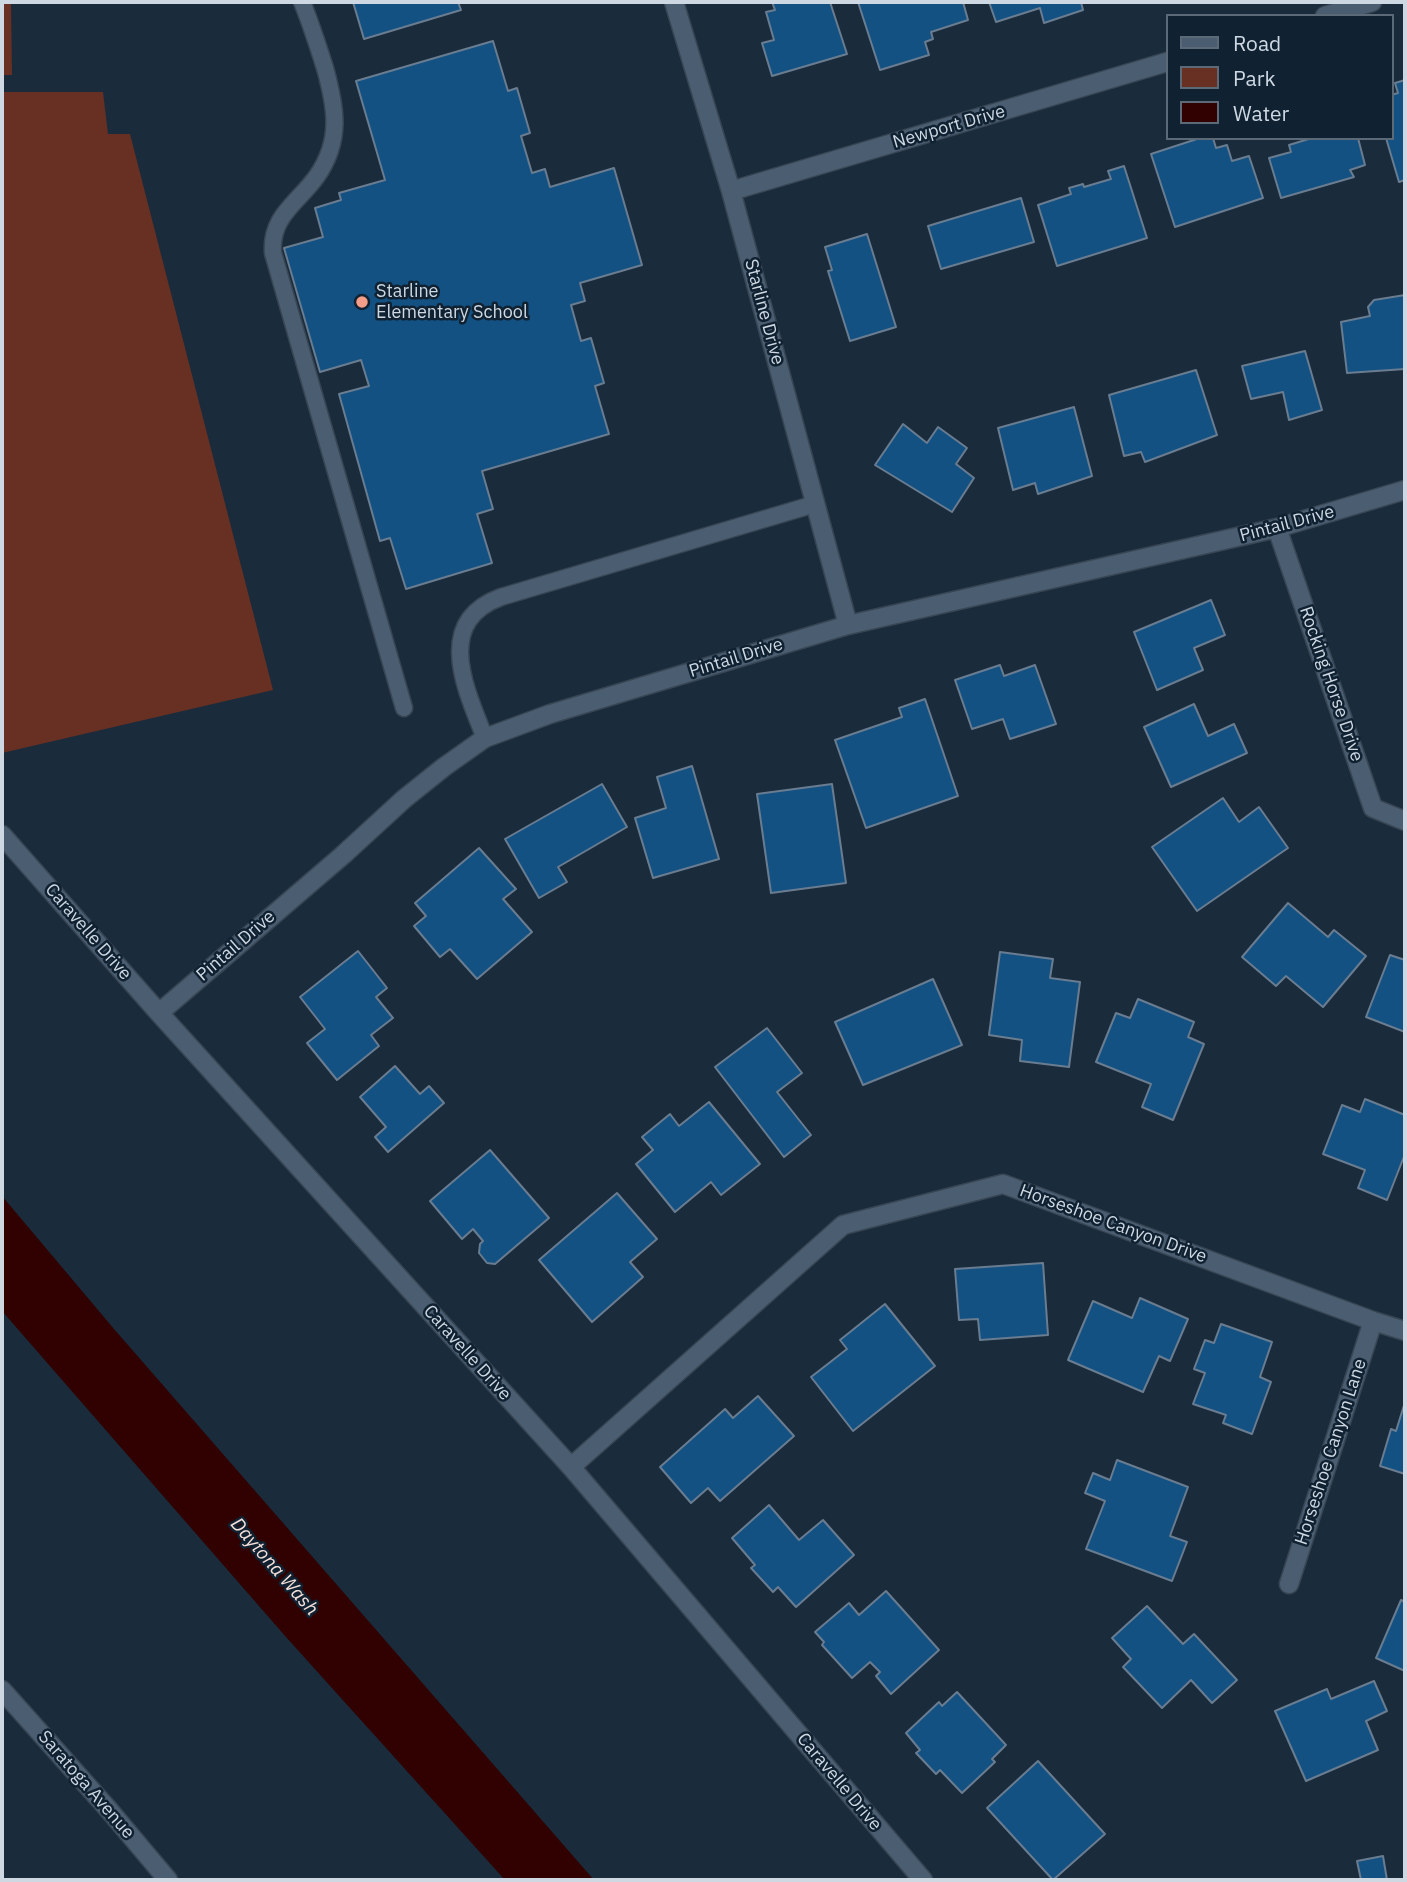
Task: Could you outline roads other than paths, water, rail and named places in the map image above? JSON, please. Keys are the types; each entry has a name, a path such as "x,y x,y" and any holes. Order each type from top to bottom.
{"street":[{"name":"Starline Drive","path":"674,2 731,191 848,625"},
{"path":"1332,14 1372,2"},
{"name":"Newport Drive","path":"731,191 1166,62"},
{"name":"Pintail Drive","path":"159,1013 404,799 443,767 485,738 550,714 848,625 1277,528 1405,490"},
{"name":"Rocking Horse Drive","path":"1277,528 1373,808 1405,821"},
{"name":"Caravelle Drive","path":"2,835 159,1013 571,1467 923,1880"},
{"name":"Horseshoe Canyon Drive","path":"571,1467 843,1225 1003,1184 1405,1331"},
{"name":"Horseshoe Canyon Lane","path":"1289,1584 1373,1321"},
{"name":"Saratoga Avenue","path":"2,1690 168,1880"}],"lane":[{"path":"302,2 315,34 331,91 335,131 329,154 317,175 279,220 273,241 273,253 404,708"},
{"path":"485,738 469,696 459,649 467,622 484,604 815,504"}],"water":[{"name":"Daytona Wash","path":"2,1196 114,1329 594,1880 505,1880 286,1637 2,1311"}],"place":[{"name":"Starline Elementary School","path":"362,302"}]}
